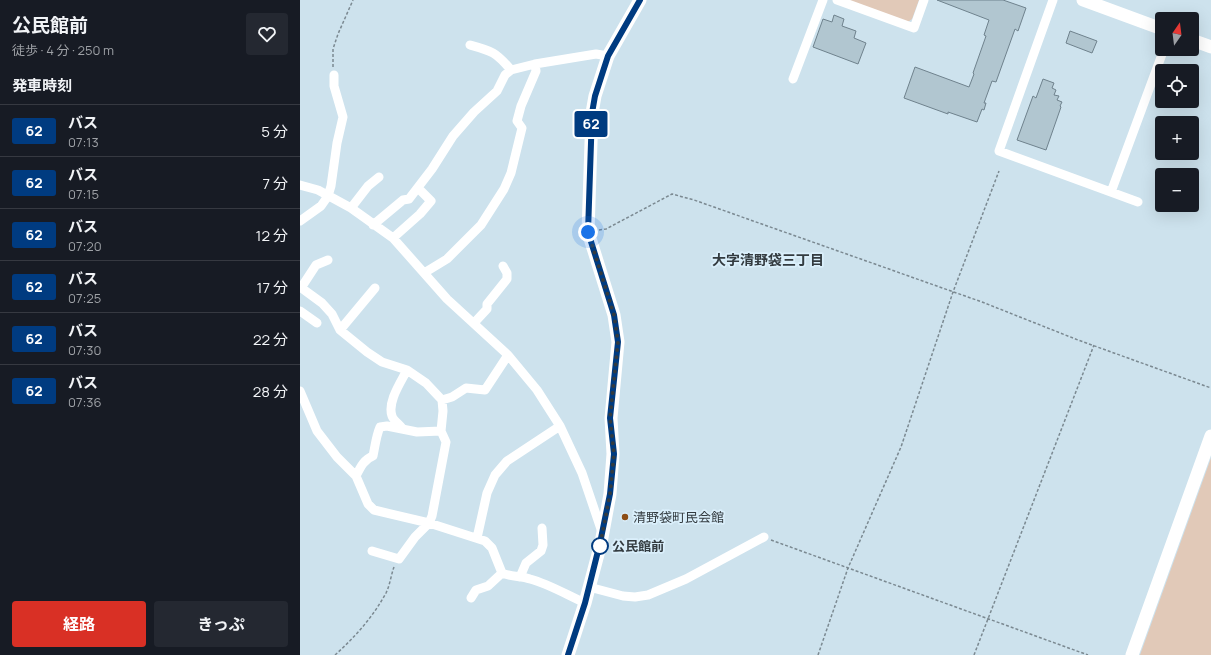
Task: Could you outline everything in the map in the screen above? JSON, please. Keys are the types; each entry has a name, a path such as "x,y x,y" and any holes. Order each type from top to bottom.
{"street":[{"path":"568,655 585,603 602,533 610,494 614,454 610,418 618,342 614,315 588,232 592,113 595,96 608,56 640,0"},
{"path":"793,78 823,0"},
{"path":"836,0 914,28 924,0"},
{"path":"1053,0 999,151 1138,202"},
{"path":"1083,0 1155,26"},
{"path":"1199,43 1211,47"},
{"path":"470,45 488,50 500,57 511,70"},
{"path":"373,225 403,200 409,199 432,169 453,136 474,112 497,91 505,75 511,70 535,64 596,54 608,56"},
{"path":"1111,192 1161,56"},
{"path":"424,273 447,259 481,225 504,189 511,173 522,128 517,121 521,106 536,71 535,64"},
{"path":"300,221 321,206 328,196 331,186 336,149 343,117 334,86 334,75"},
{"path":"351,208 368,186 379,176"},
{"path":"300,185 318,190 351,208 393,238 447,299 508,355 537,390 560,426 582,473 602,533"},
{"path":"393,238 420,214 431,201 418,188"},
{"path":"328,260 316,265 301,288 322,303 332,314 340,330 382,362 407,370 426,383 442,400 443,410 441,431 446,442 432,516 429,523 414,537 398,559 372,551"},
{"path":"474,323 487,309 487,304 507,279 507,273 503,266"},
{"path":"340,330 375,288"},
{"path":"300,311 317,323"},
{"path":"442,400 452,397 466,388 485,390 508,355"},
{"path":"402,428 392,417 391,410 394,394 407,370"},
{"path":"300,391 317,431 337,457 356,476 368,504 374,510 429,523 485,541 492,548 502,573 509,576 530,579 585,603"},
{"path":"356,476 362,465 368,458 373,456 380,427 387,426 402,428 417,432 441,431"},
{"path":"477,538 487,493 495,475 507,461 560,426"},
{"path":"1132,655 1211,436"},
{"path":"520,577 526,563 541,551 543,546 542,528"},
{"path":"589,587 623,596 635,597 648,595 686,579 764,537"},
{"path":"471,598 476,590 488,586 502,573"}],"path":[{"path":"334,75 333,49 353,0"},
{"path":"818,655 848,568 901,447 953,292 999,171"},
{"path":"588,232 606,229 672,194 694,200 953,292 1211,388"},
{"path":"974,655 1094,345"},
{"path":"764,537 1088,655"},
{"path":"335,655 360,631 378,607 386,592 398,559"}],"shaded area":[{"path":"847,0 919,0 912,19 908,22"},
{"path":"1211,458 1211,655 1140,655"}],"building":[{"path":"937,0 1003,0 1026,8 1018,31 1015,29 996,82 992,81 984,103 986,103 984,110 982,109 977,122 948,112 948,114 904,98 915,67 969,87 974,74 973,73 986,36 984,35 989,20"},
{"path":"834,15 844,19 842,26 856,31 854,38 866,43 858,64 813,47 823,19 832,22"},
{"path":"1070,31 1097,41 1092,53 1066,43"},
{"path":"1043,79 1054,83 1052,88 1056,90 1054,95 1059,96 1057,100 1062,102 1046,150 1017,140 1033,96 1036,98"}],"bus line":[{"name":"62","path":"568,655 585,603 600,543 610,494 614,454 610,418 618,342 614,315 594,256 588,232 592,113 595,96 608,56 640,0"}],"place":[{"name":"清野袋町民会館","path":"625,517"},
{"name":"公民館前","path":"600,546"}],"district":[{"name":"大字清野袋三丁目","path":"768,259"}],"route":[{"path":"588,232 594,256 614,315 618,342 610,418 614,454 610,494 600,546"}]}
